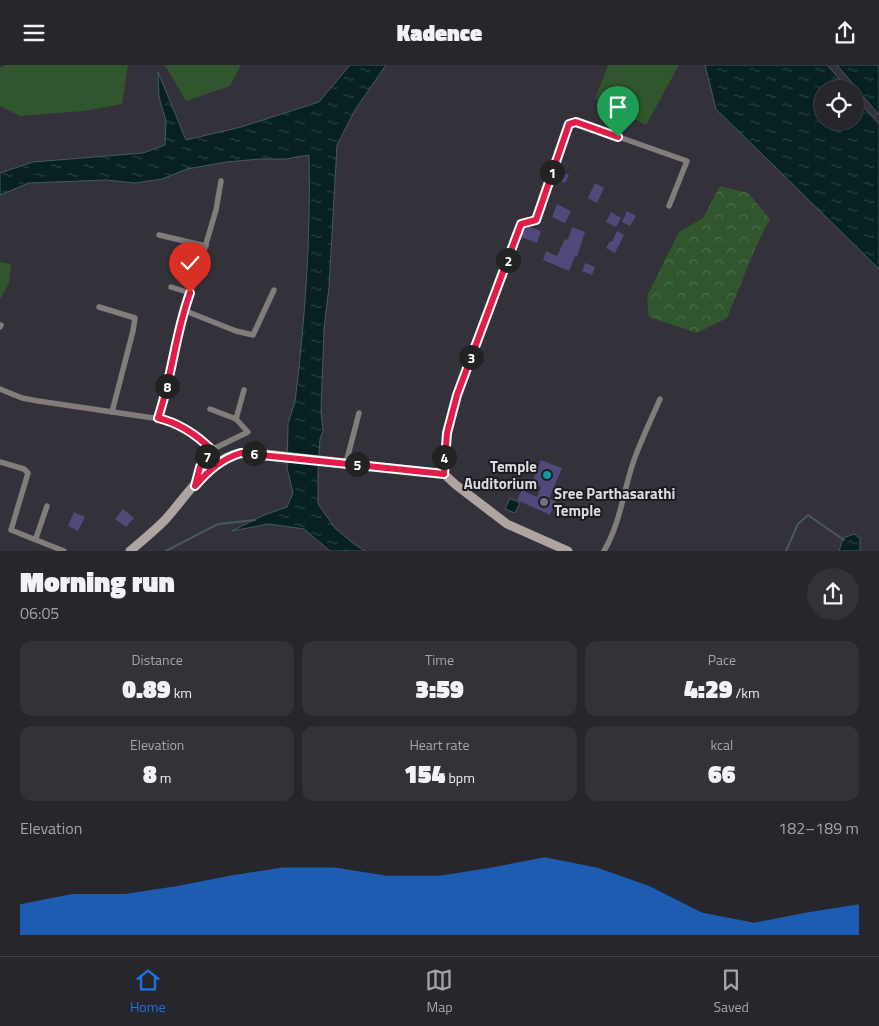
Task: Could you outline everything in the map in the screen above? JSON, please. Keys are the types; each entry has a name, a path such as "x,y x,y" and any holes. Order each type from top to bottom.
{"main road":[{"path":"130,551 164,521 195,486 217,465 234,455 247,453 444,474 507,524 568,551"}],"street":[{"path":"444,474 447,433 466,371 521,224 536,220 569,124 576,122 687,161 669,206"},
{"path":"158,418 183,310 206,246 216,210 221,181"},
{"path":"159,235 206,246"},
{"path":"171,287 190,293"},
{"path":"183,310 236,331 253,335 274,290"},
{"path":"99,307 134,318 133,331 112,411"},
{"path":"0,389 22,398 64,406 158,418 179,425 212,450"},
{"path":"236,419 244,390"},
{"path":"604,551 614,530 633,464 660,399"},
{"path":"195,486 200,467 212,450 248,432 236,419 210,409"},
{"path":"346,463 358,413"},
{"path":"0,462 24,469 28,473 11,530 36,538 64,551"},
{"path":"36,538 47,505"}],"green space":[{"path":"5,65 128,65 122,104 84,111 20,116 0,106 0,68"},
{"path":"165,65 241,65 230,86 186,101"},
{"path":"608,65 679,65 646,125 595,99"},
{"path":"720,186 748,193 770,219 755,249 727,318 697,333 649,317 647,296 679,232 703,218"},
{"path":"0,262 11,264 9,283 0,300"}],"water":[{"path":"350,65 386,65 355,110 337,145 329,287 324,328 321,411 323,431 320,439 318,504 335,528 365,551 330,551 304,529 269,524 232,531 264,515 287,507 293,493 287,468 288,423 295,402 302,340 308,248 309,155 286,159 226,162 187,169 162,179 135,183 106,180 29,183 0,195 0,173 33,162 143,153 165,145 166,121 159,97 158,72 186,140 241,127 319,102"},
{"path":"705,65 827,65 840,80 814,80 814,130 864,130 864,107 879,124 879,269 716,109"},
{"path":"837,65 879,65 879,115 864,97 864,80 850,80"},
{"path":"510,498 520,503 515,513 505,509"},
{"path":"854,534 860,538 860,551 839,551 843,538"}],"building":[{"path":"558,170 569,175 565,183 555,179"},
{"path":"595,183 604,188 597,203 588,198"},
{"path":"557,204 571,211 565,223 552,217"},
{"path":"627,211 636,216 630,226 622,222"},
{"path":"611,212 621,218 616,227 606,222"},
{"path":"530,227 541,231 537,243 521,237 525,228"},
{"path":"572,227 585,232 577,257 575,256 569,271 543,260 546,251 557,256 565,239 568,240"},
{"path":"617,231 624,235 615,253 606,248 610,241 612,242"},
{"path":"585,263 595,267 592,275 582,271"},
{"path":"541,460 562,468 549,499 556,501 550,515 517,500 522,490 537,497 541,487 532,483"},
{"path":"123,509 134,518 126,527 115,519"},
{"path":"74,512 85,517 78,531 68,526"}],"waterway":[{"path":"786,551 798,524 808,515 844,540"},
{"path":"166,551 218,524 255,520"}],"place":[{"name":"Temple Auditorium","path":"547,475"},
{"name":"Sree Parthasarathi Temple","path":"544,502"}],"route":[{"path":"190,293 178,329 170,374 158,418 179,425 212,450 200,467 195,486 208,471 224,460 241,453 444,474 447,433 457,395 521,224 536,220 569,124 576,122 618,137"}]}
